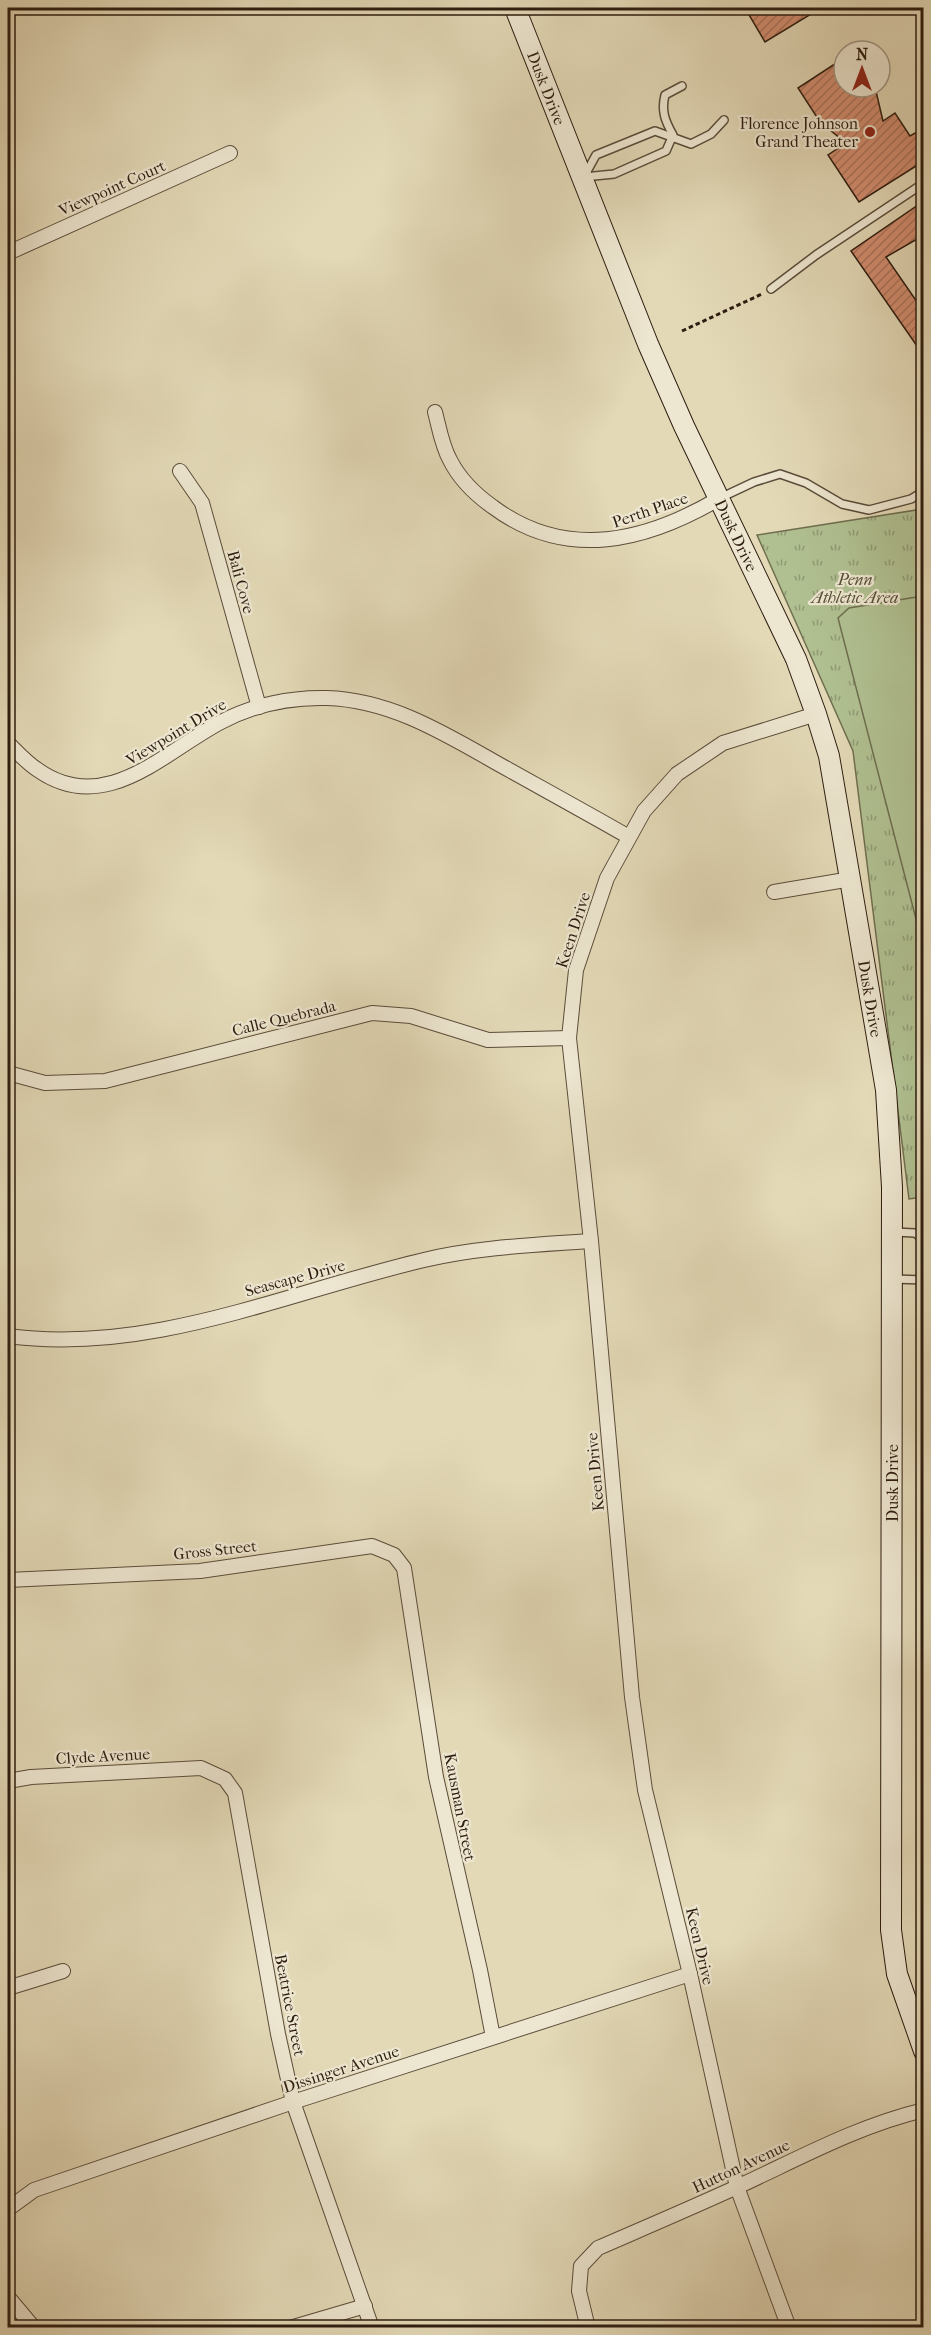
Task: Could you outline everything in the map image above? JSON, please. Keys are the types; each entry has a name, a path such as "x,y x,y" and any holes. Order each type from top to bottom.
{"street":[{"name":"Dusk Drive","path":"515,8 584,177 648,344 796,659 829,756 886,1090 892,1232 891,1930 897,1974 924,2051"},
{"name":"Viewpoint Court","path":"8,254 230,153"},
{"name":"Perth Place","path":"435,412 449,459 471,489 500,512 541,533 590,541 630,537 691,515 720,498"},
{"name":"Bali Cove","path":"180,471 202,503 259,707"},
{"name":"Viewpoint Drive","path":"8,743 37,770 50,778 72,785 96,787 129,779 215,725 259,707 281,701 327,698 373,705 426,723 629,837"},
{"name":"Keen Drive","path":"789,2328 737,2187 690,1974 645,1790 633,1708 591,1241 568,1038 576,969 607,878 644,811 677,774 723,742 816,714"},
{"path":"774,892 851,879"},
{"name":"Calle Quebrada","path":"8,1073 45,1083 105,1081 372,1013 411,1016 488,1040 568,1038"},
{"name":"Seascape Drive","path":"8,1336 100,1340 139,1335 188,1325 427,1259 470,1252 591,1241"},
{"name":"Gross Street","path":"8,1580 200,1571 372,1546 394,1555 404,1568 405,1581"},
{"name":"Kausman Street","path":"405,1581 436,1777 493,2037"},
{"name":"Clyde Avenue","path":"8,1781 31,1777 201,1768"},
{"name":"Beatrice Street","path":"201,1768 225,1779 235,1793 278,2034 293,2102 372,2328"},
{"path":"8,1988 63,1971"},
{"name":"Dissinger Avenue","path":"8,2209 34,2190 293,2102 690,1974"},
{"name":"Hutton Avenue","path":"588,2328 579,2290 581,2265 598,2248 737,2187 830,2142 896,2117 924,2110"},
{"path":"8,2297 34,2328"},
{"path":"290,2328 365,2306"}],"lane":[{"path":"673,135 664,118 663,105 665,95 682,86"},
{"path":"584,177 596,155 655,131 673,135 692,144 711,134 724,120"},
{"path":"584,177 614,174 666,151 673,135"},
{"path":"771,289 816,255 924,183"},
{"path":"720,498 754,482 780,474 800,480 842,504 869,510 911,499 924,491"},
{"path":"892,1232 915,1233 923,1239 923,1280 892,1279"}],"path":[{"path":"682,332 771,289"}],"green space":[{"name":"Penn Athletic Area","path":"923,509 923,1197 909,1199 853,751 757,535"},
{"path":"924,596 923,946 838,618 849,608"}],"building":[{"path":"745,8 821,8 765,42"},
{"name":"Florence Johnson Grand Theater","path":"832,66 832,99 878,99 883,121 895,113 910,136 924,128 924,161 859,202 828,155 846,143 820,122 798,88"},
{"path":"924,201 924,235 886,257 924,312 924,356 851,251"}],"place":[{"name":"Florence Johnson Grand Theater","path":"870,132"}]}
